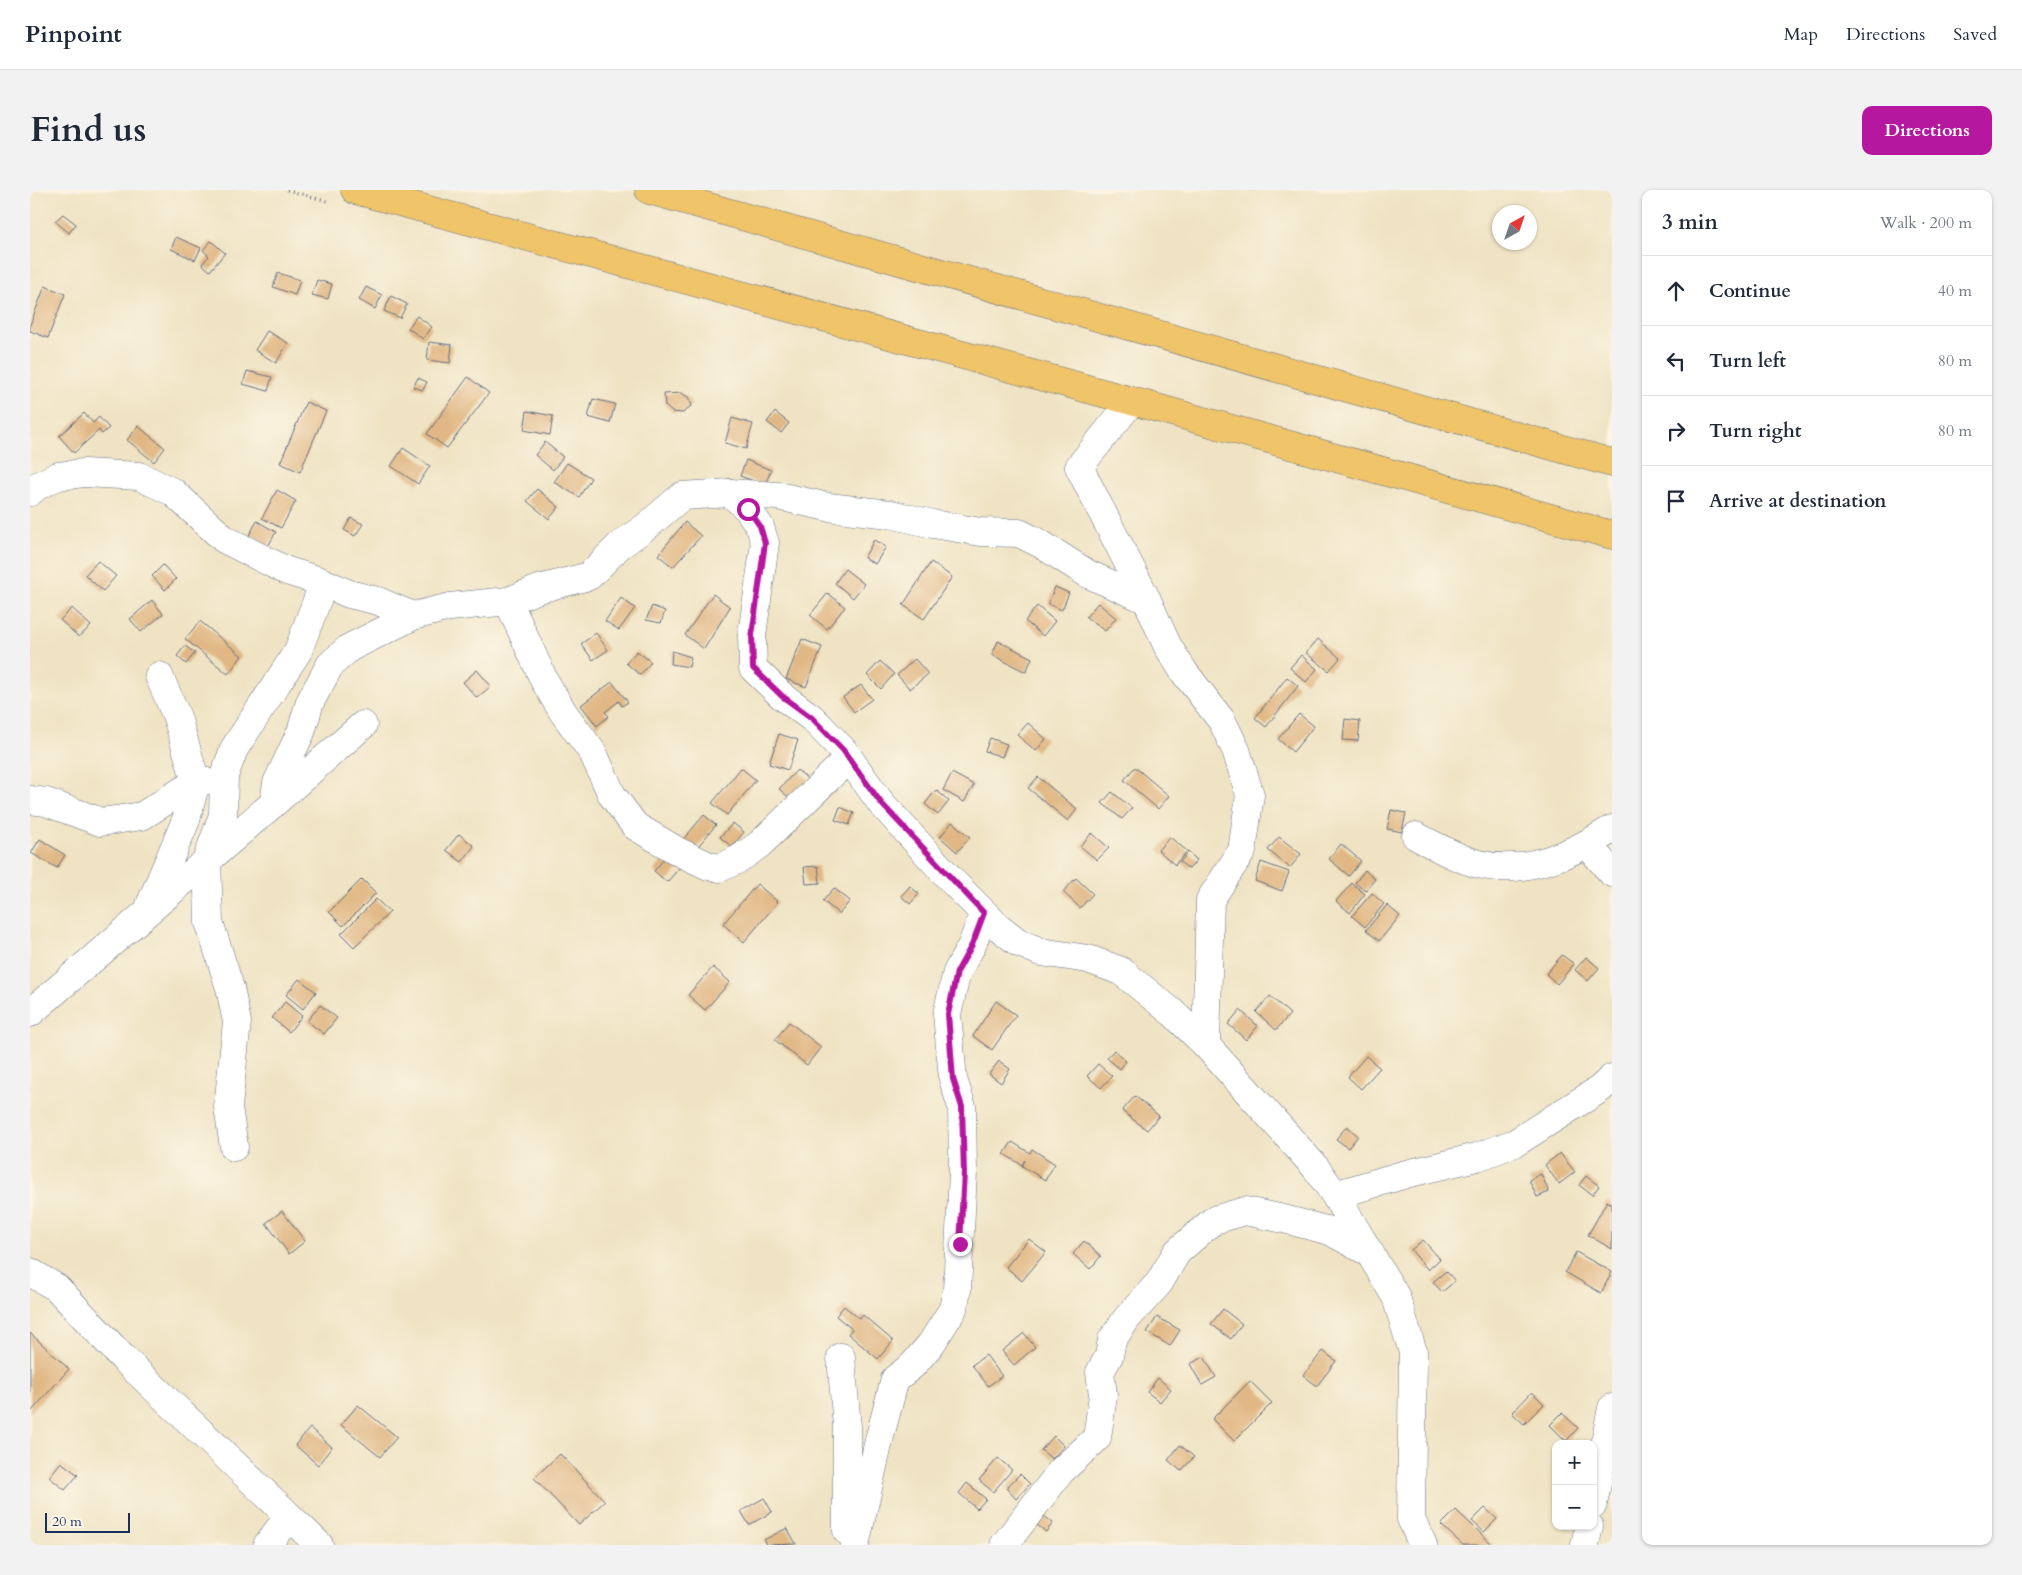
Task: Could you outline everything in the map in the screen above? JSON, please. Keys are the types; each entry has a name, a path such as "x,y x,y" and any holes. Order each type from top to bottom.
{"main road":[{"path":"355,190 1132,401 1612,535"},
{"path":"649,190 1612,463"}],"street":[{"path":"1132,401 1078,466 1147,600 1167,645 1184,672 1222,721 1236,750 1250,795 1242,851 1210,900 1206,1045"},
{"path":"30,492 36,486 58,476 84,473 139,476 173,492 224,539 287,571 320,581 350,594 378,601 412,616"},
{"path":"274,803 278,783 301,732 310,702 330,665 349,648 412,616 450,607 508,601 538,589 589,576 619,546 647,526 682,496 730,493 778,496 828,507 890,514 981,532 1019,532 1088,574 1147,600"},
{"path":"730,493 748,509 760,526 765,543 752,635 753,668 782,696 812,718 849,758 881,803 984,913 1019,943 1041,952 1088,960 1121,970 1173,1013 1206,1045 1316,1168 1335,1194 1396,1297 1413,1352 1411,1519 1423,1545"},
{"path":"234,1147 228,1107 237,1022 230,988 209,922 207,859 223,816 224,776 234,749 298,651 319,595 320,581"},
{"path":"508,601 544,680 563,712 593,753 612,795 636,826 679,852 709,866 720,868 739,859 760,844 849,758"},
{"path":"148,911 186,820 196,782 177,718 159,676"},
{"path":"30,1013 207,859 255,821 363,725"},
{"path":"30,800 46,802 101,822 142,816 196,782 224,776"},
{"path":"1416,836 1478,864 1509,869 1526,867 1588,845 1612,829"},
{"path":"1588,845 1612,873"},
{"path":"855,1545 895,1379 913,1365 943,1327 953,1309 957,1290 964,1172 962,1107 953,1079 948,1014 957,972 972,945 984,913"},
{"path":"1335,1194 1477,1158 1514,1143 1600,1089 1612,1078"},
{"path":"1004,1545 1061,1471 1097,1438 1103,1395 1100,1372 1108,1356 1112,1340 1127,1318 1159,1283 1177,1252 1214,1220 1245,1211 1284,1219 1330,1232 1371,1254"},
{"path":"30,1272 57,1288 123,1358 319,1545"},
{"path":"841,1357 847,1427 847,1545"},
{"path":"1597,1485 1612,1408"},
{"path":"267,1545 289,1516"},
{"path":"1585,1545 1588,1530"}],"building":[{"path":"63,214 76,224 69,233 55,221"},
{"path":"176,237 201,248 195,260 171,249"},
{"path":"211,241 225,253 210,271 202,264 209,256 203,250"},
{"path":"278,273 300,280 295,295 273,287"},
{"path":"317,280 332,284 328,299 312,295"},
{"path":"45,286 65,294 48,338 30,331 30,325"},
{"path":"366,287 382,295 375,309 359,300"},
{"path":"391,296 407,304 400,318 384,311"},
{"path":"417,316 432,327 423,339 408,328"},
{"path":"267,331 288,343 276,363 255,350"},
{"path":"429,342 452,345 450,363 427,360"},
{"path":"247,371 272,377 268,391 243,384"},
{"path":"468,377 489,393 447,448 427,434"},
{"path":"418,378 427,382 423,390 413,387"},
{"path":"681,393 688,397 692,405 683,413 672,412 665,406 664,394"},
{"path":"593,399 615,404 610,423 588,417"},
{"path":"306,402 326,411 300,472 280,463"},
{"path":"527,411 553,416 550,435 524,430"},
{"path":"775,412 789,423 781,433 767,422"},
{"path":"84,413 93,423 99,417 109,428 102,434 99,430 74,453 59,436"},
{"path":"732,418 753,424 746,449 725,443"},
{"path":"138,426 165,448 154,462 127,440"},
{"path":"545,442 563,457 553,470 535,455"},
{"path":"403,448 430,466 418,484 391,466"},
{"path":"746,460 771,470 765,485 740,476"},
{"path":"567,463 591,478 579,497 554,482"},
{"path":"537,489 559,507 549,519 527,501"},
{"path":"277,490 296,501 281,528 262,518"},
{"path":"351,518 363,524 355,536 344,530"},
{"path":"257,521 276,532 266,550 247,539"},
{"path":"685,522 701,536 673,567 658,555"},
{"path":"874,540 886,547 875,564 864,558"},
{"path":"98,561 116,576 103,591 85,575"},
{"path":"931,562 952,577 924,619 903,605"},
{"path":"163,565 176,579 165,590 152,576"},
{"path":"845,569 864,584 853,598 835,583"},
{"path":"1055,587 1069,593 1062,610 1048,604"},
{"path":"828,593 845,607 827,629 810,615"},
{"path":"713,594 730,607 704,649 685,635"},
{"path":"621,598 635,608 619,630 605,621"},
{"path":"152,600 163,614 141,632 130,619"},
{"path":"1098,603 1116,618 1105,631 1086,617"},
{"path":"652,606 665,611 661,623 646,620"},
{"path":"1037,606 1055,621 1043,636 1025,621"},
{"path":"72,608 91,626 79,637 60,620"},
{"path":"200,621 242,656 228,674 185,639"},
{"path":"596,633 608,650 593,660 581,644"},
{"path":"802,639 822,647 806,687 786,679"},
{"path":"1318,639 1340,658 1329,671 1306,653"},
{"path":"998,641 1032,658 1026,672 992,655"},
{"path":"185,646 195,653 186,664 177,656"},
{"path":"637,651 651,662 640,675 626,663"},
{"path":"672,651 691,657 689,667 671,664"},
{"path":"1301,655 1317,669 1306,682 1290,668"},
{"path":"915,659 928,674 910,689 897,675"},
{"path":"880,661 894,674 881,689 867,675"},
{"path":"477,670 491,686 477,698 463,682"},
{"path":"1287,677 1298,686 1266,727 1255,718"},
{"path":"612,682 628,702 622,706 619,701 605,712 609,716 597,726 581,705"},
{"path":"861,685 872,699 854,712 843,697"},
{"path":"1299,714 1314,726 1293,752 1278,739"},
{"path":"1345,719 1360,721 1358,741 1343,740"},
{"path":"1028,723 1046,739 1036,751 1017,735"},
{"path":"779,734 798,740 788,770 769,764"},
{"path":"990,738 1007,744 1002,757 985,751"},
{"path":"1135,767 1169,796 1158,809 1124,780"},
{"path":"741,768 756,780 727,815 712,803"},
{"path":"797,770 810,781 793,801 779,789"},
{"path":"952,773 974,785 964,802 943,790"},
{"path":"1038,777 1077,809 1068,821 1028,788"},
{"path":"936,790 949,801 938,815 925,804"},
{"path":"1112,792 1132,808 1122,819 1102,803"},
{"path":"840,807 854,813 849,825 835,820"},
{"path":"1391,810 1406,813 1402,832 1387,829"},
{"path":"704,815 716,825 694,851 682,841"},
{"path":"952,822 970,837 957,852 940,837"},
{"path":"733,823 744,832 732,847 720,837"},
{"path":"1092,833 1109,848 1097,860 1080,846"},
{"path":"459,834 474,846 462,862 446,850"},
{"path":"1170,837 1187,851 1175,865 1158,850"},
{"path":"1279,837 1301,854 1290,868 1268,850"},
{"path":"40,839 65,855 57,868 31,853"},
{"path":"1341,844 1361,861 1349,876 1329,859"},
{"path":"1188,852 1197,860 1189,869 1180,862"},
{"path":"669,853 683,864 667,882 654,871"},
{"path":"1261,862 1289,872 1282,891 1255,881"},
{"path":"818,866 820,883 806,884 804,867"},
{"path":"1365,870 1375,879 1365,891 1355,883"},
{"path":"1076,878 1093,894 1080,908 1063,892"},
{"path":"362,879 376,893 343,926 329,912"},
{"path":"1352,883 1365,894 1350,913 1336,901"},
{"path":"757,884 778,902 744,942 723,924"},
{"path":"910,886 919,894 910,904 901,896"},
{"path":"834,888 850,901 839,914 823,901"},
{"path":"1372,893 1384,904 1365,927 1352,916"},
{"path":"376,899 390,912 354,947 341,934"},
{"path":"1387,905 1400,916 1379,941 1366,930"},
{"path":"1562,955 1574,964 1557,984 1546,974"},
{"path":"1586,957 1599,968 1588,981 1575,970"},
{"path":"713,967 730,982 705,1010 688,995"},
{"path":"299,979 316,992 303,1009 286,995"},
{"path":"1270,996 1290,1014 1276,1030 1256,1012"},
{"path":"996,1001 1016,1015 992,1050 973,1036"},
{"path":"285,1002 302,1016 289,1032 272,1018"},
{"path":"320,1005 337,1018 324,1034 307,1021"},
{"path":"1240,1010 1258,1026 1246,1040 1228,1024"},
{"path":"789,1022 821,1047 807,1065 775,1040"},
{"path":"1114,1050 1126,1061 1120,1069 1107,1058"},
{"path":"1366,1056 1380,1068 1361,1089 1348,1077"},
{"path":"999,1061 1010,1069 1001,1083 989,1074"},
{"path":"1098,1064 1112,1076 1101,1088 1087,1076"},
{"path":"1135,1096 1159,1116 1147,1130 1122,1111"},
{"path":"1347,1126 1358,1136 1348,1148 1336,1139"},
{"path":"1012,1142 1030,1153 1032,1149 1055,1164 1045,1180 1022,1166 1025,1160 1022,1165 1004,1154"},
{"path":"1560,1153 1575,1172 1559,1184 1545,1165"},
{"path":"1541,1174 1549,1192 1537,1197 1529,1180"},
{"path":"1586,1176 1599,1186 1592,1195 1579,1185"},
{"path":"1607,1201 1612,1204 1612,1249 1588,1235"},
{"path":"282,1211 305,1241 289,1254 266,1223"},
{"path":"1029,1239 1046,1252 1022,1281 1006,1267"},
{"path":"1423,1240 1440,1259 1428,1270 1411,1250"},
{"path":"1084,1241 1101,1256 1090,1269 1073,1254"},
{"path":"1576,1252 1612,1272 1601,1293 1565,1272"},
{"path":"1446,1271 1455,1281 1442,1292 1433,1282"},
{"path":"844,1306 860,1319 863,1315 893,1341 878,1359 848,1334 852,1329 836,1316"},
{"path":"1223,1309 1242,1324 1231,1339 1211,1324"},
{"path":"1157,1317 1180,1330 1170,1346 1147,1332"},
{"path":"30,1333 69,1369 30,1413"},
{"path":"1024,1333 1035,1347 1014,1365 1002,1351"},
{"path":"1323,1351 1336,1361 1317,1386 1303,1375"},
{"path":"986,1355 1002,1376 988,1386 972,1365"},
{"path":"1204,1357 1216,1377 1202,1385 1190,1364"},
{"path":"1158,1378 1171,1389 1160,1402 1147,1392"},
{"path":"1250,1381 1272,1403 1234,1441 1212,1419"},
{"path":"1532,1392 1544,1404 1524,1424 1512,1413"},
{"path":"358,1405 397,1437 380,1457 341,1425"},
{"path":"1562,1413 1578,1428 1565,1440 1550,1425"},
{"path":"310,1428 332,1447 318,1465 295,1445"},
{"path":"1054,1436 1064,1446 1052,1459 1041,1450"},
{"path":"1180,1445 1194,1457 1181,1471 1168,1460"},
{"path":"560,1454 605,1501 579,1525 534,1478"},
{"path":"998,1458 1012,1470 993,1492 979,1480"},
{"path":"61,1462 78,1475 65,1490 49,1477"},
{"path":"1020,1474 1030,1484 1016,1499 1006,1488"},
{"path":"967,1483 986,1499 977,1509 959,1493"},
{"path":"764,1498 772,1512 749,1525 741,1511"},
{"path":"1485,1508 1497,1519 1484,1532 1472,1521"},
{"path":"1456,1510 1493,1545 1463,1545 1441,1525"},
{"path":"1043,1515 1053,1523 1046,1532 1036,1524"},
{"path":"787,1528 796,1544 766,1545 764,1540"}],"route":[{"path":"748,509 760,526 765,543 752,635 753,668 782,696 812,718 843,750 881,803 984,913 972,945 957,972 948,1014 948,1038 953,1079 962,1107 964,1172 960,1244"}]}
